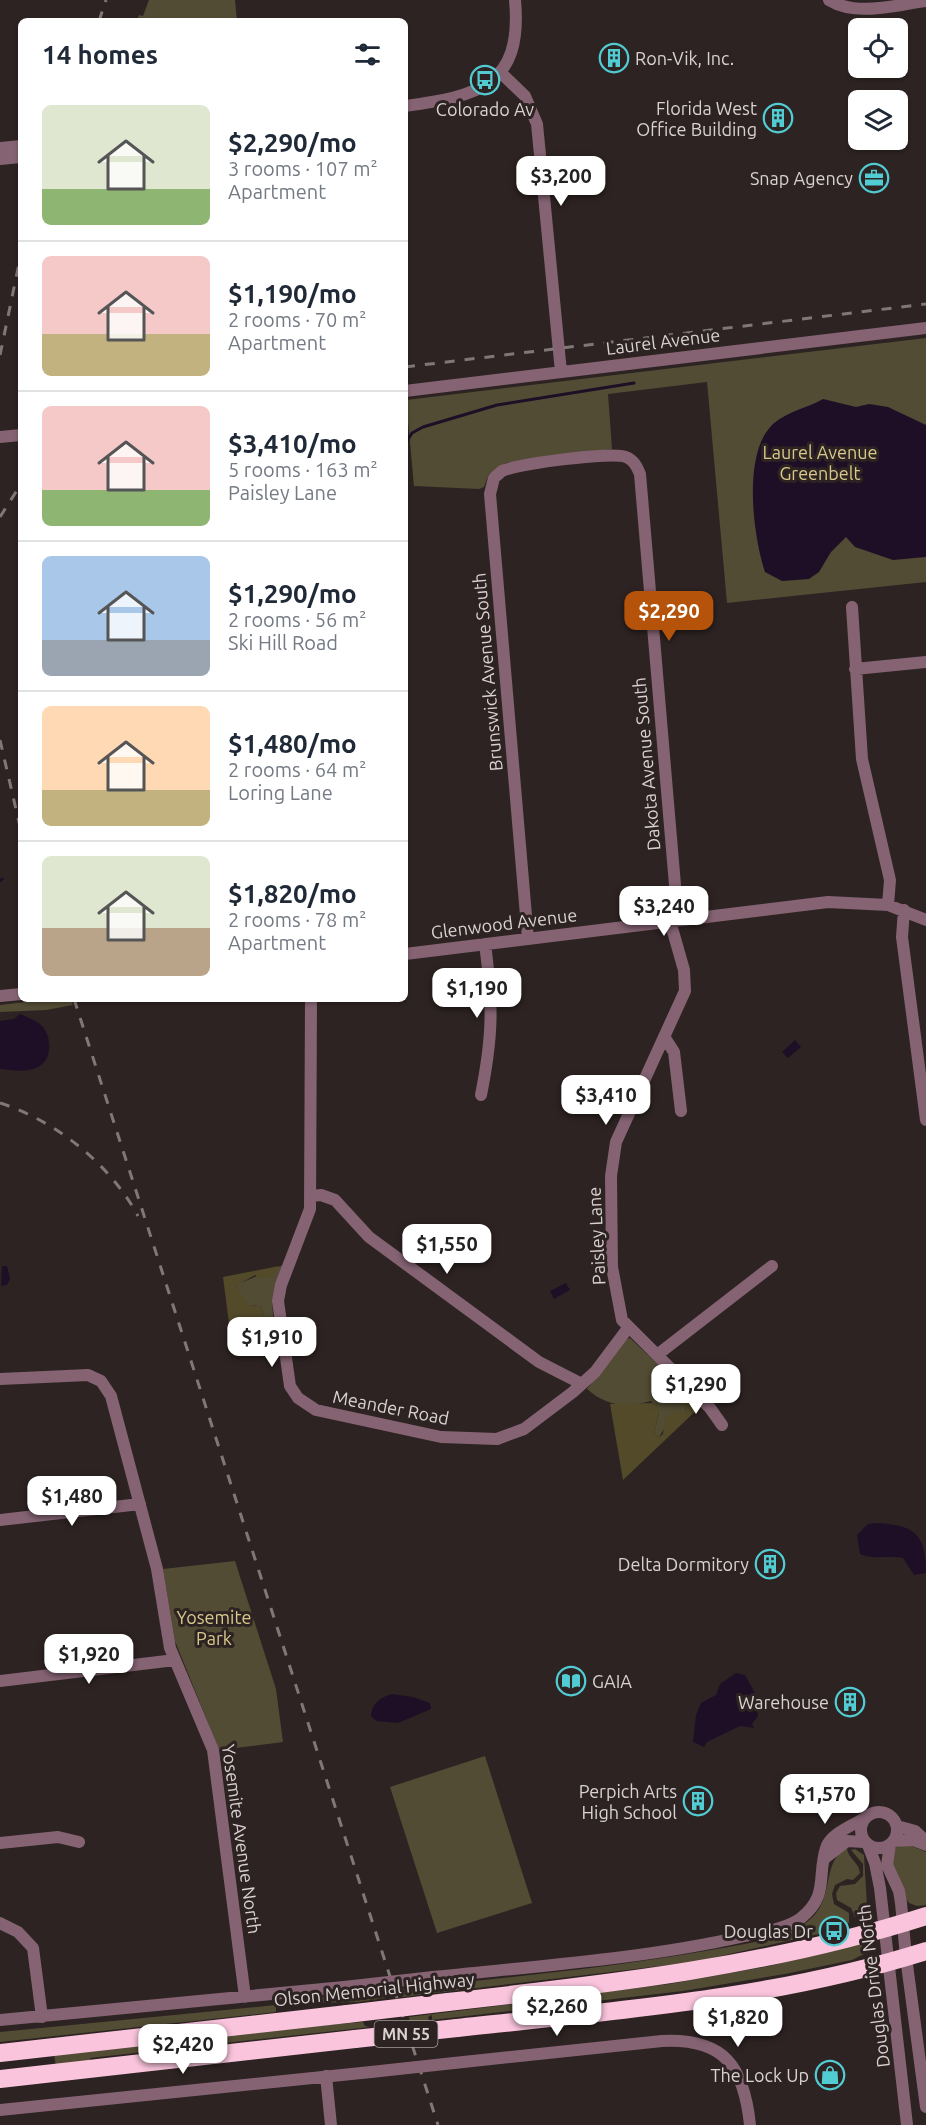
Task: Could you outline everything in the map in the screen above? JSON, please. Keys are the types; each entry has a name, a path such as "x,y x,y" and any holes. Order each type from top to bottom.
{"highway":[{"name":"Olson Memorial Highway","path":"0,2053 705,1971 777,1956 885,1929 926,1916"},
{"name":"MN 55","path":"0,2079 718,1998 811,1980 926,1951"}],"street":[{"path":"408,106 463,97 483,87 500,72 507,61 516,35 515,0"},
{"path":"829,0 840,6 857,9 926,1"},
{"path":"500,72 525,96 537,124 561,372"},
{"path":"0,148 18,146"},
{"path":"0,159 18,157"},
{"name":"Laurel Avenue","path":"408,391 926,328"},
{"path":"0,437 18,435"},
{"name":"Dakota Avenue South","path":"565,460 618,454 631,460 640,474 674,920"},
{"name":"Brunswick Avenue South","path":"528,939 490,494 492,482 502,471 565,460"},
{"path":"852,607 862,759 890,880 888,905"},
{"path":"855,669 926,662"},
{"name":"Glenwood Avenue","path":"408,954 828,902 868,902 888,905 926,920"},
{"path":"904,910 902,937 926,1120"},
{"name":"Paisley Lane","path":"674,920 686,981 680,1007 619,1133 611,1167 612,1267 620,1313 628,1328 710,1408 722,1425"},
{"path":"481,1095 490,1050 492,1020 485,944"},
{"path":"0,996 18,994"},
{"name":"Meander Road","path":"311,1002 311,1196 307,1218 281,1286 278,1301 290,1386 308,1407 441,1437 497,1440 524,1429 582,1384 595,1372 628,1328"},
{"path":"665,1038 674,1052 681,1111"},
{"path":"311,1196 321,1195 335,1200 369,1237 539,1362 582,1384"},
{"path":"657,1355 772,1266"},
{"name":"Yosemite Avenue North","path":"0,1379 88,1375 101,1381 114,1403 157,1569 167,1634 175,1660 206,1730 216,1763 245,1997"},
{"path":"0,1520 140,1504"},
{"path":"0,1681 175,1660"},
{"path":"0,2020 344,1987 650,1953 767,1931 795,1921 809,1910 822,1886 826,1847 831,1840 865,1818 881,1812 892,1818 897,1826 915,1831 926,1843"},
{"path":"865,1818 860,1827 866,1843"},
{"path":"892,1843 897,1826"},
{"path":"0,1843 58,1837 80,1842"},
{"path":"825,1858 847,1841 866,1843 879,1848 892,1843 913,1840 926,1843"},
{"name":"Douglas Drive North","path":"866,1843 875,1863 885,1929 897,1960 926,2108"},
{"name":"Douglas Drive North","path":"892,1843 887,1865 899,1891 903,1924 897,1960 908,2125"},
{"path":"0,1923 25,1937 33,1948 42,2017"},
{"path":"0,2110 662,2041 689,2041 712,2048 734,2065 745,2089 750,2125"},
{"path":"326,2076 332,2125"}],"green space":[{"path":"149,0 235,0 237,18 138,18 139,15 143,16"},
{"name":"Laurel Avenue Greenbelt","path":"926,338 926,582 727,603 707,382 608,394 612,449 506,463 489,474 484,487 479,489 414,486 408,400"},
{"path":"26,1002 72,1002 73,1005 46,1010 0,1012 0,1005"},
{"path":"283,1265 272,1302 275,1339 271,1340 261,1306 248,1305 236,1285"},
{"path":"630,1338 683,1388 686,1414 664,1429 659,1437 654,1434 659,1412 651,1401 617,1404 594,1395 587,1389 626,1339"},
{"name":"Yosemite Park","path":"235,1561 276,1689 283,1742 219,1750 175,1641 163,1569"},
{"path":"485,1756 532,1903 437,1933 390,1787"},
{"path":"907,1844 926,1852 926,1905 917,1906 909,1903 893,1869 894,1848"},
{"path":"847,1848 860,1873 853,1880 847,1879 835,1885 832,1894 834,1904 849,1913 849,1923 823,1930 823,1933 694,1962 402,1997 400,1989 662,1958 777,1936 801,1926 813,1917 825,1896 833,1864 838,1855"},
{"path":"855,1849 864,1855 867,1906 855,1917 851,1908 837,1900 836,1893 840,1886 855,1884 863,1876 863,1864 851,1850"},
{"path":"866,1944 866,1953 852,1960 785,1974 683,1991 432,2020 432,2015 428,2017 429,2021 410,2023 409,2017 669,1984 770,1966"},
{"path":"355,1994 358,2002 312,2003 316,2001 316,1997"},
{"path":"276,2005 276,2012 0,2042 0,2032"},
{"path":"363,2022 365,2026 370,2027 90,2058 90,2063 56,2066 54,2055 255,2031"}],"shaded area":[{"path":"823,399 856,407 869,404 888,407 926,425 926,557 893,560 855,547 846,537 831,552 819,572 809,579 782,581 765,572 754,517 754,474 757,454 763,437 773,424"},
{"path":"20,1014 37,1022 45,1029 49,1041 46,1059 43,1064 34,1069 19,1071 0,1069 0,1021 14,1019"},
{"path":"795,1040 801,1047 788,1058 782,1052"},
{"path":"2,1266 7,1266 10,1279 7,1285 1,1286"},
{"path":"279,1266 271,1277 261,1279 255,1275 236,1286 248,1305 261,1306 271,1340 232,1347 223,1277"},
{"path":"566,1283 570,1290 554,1299 550,1291"},
{"path":"683,1388 701,1406 623,1480 610,1404 656,1403 659,1412 654,1434 659,1437 663,1434 665,1418 677,1410 686,1413 685,1407 678,1403 683,1397 680,1390"},
{"path":"868,1524 900,1526 915,1534 924,1549 926,1573 914,1575 903,1558 870,1557 860,1554 857,1535"},
{"path":"736,1673 745,1675 755,1693 758,1716 752,1724 754,1728 740,1726 707,1742 704,1747 693,1742 696,1715 701,1703 716,1695 720,1684"},
{"path":"392,1694 413,1697 430,1703 431,1709 398,1723 376,1721 371,1716 373,1708 381,1699"},
{"path":"384,1991 386,1998 358,2002 355,1994"}],"waterway":[{"path":"408,439 412,433 423,427 497,405 634,383"}],"railway":[{"path":"100,18 106,0"},
{"path":"0,355 18,268"},
{"path":"408,367 926,304"},
{"path":"0,517 18,489"},
{"path":"0,740 18,818"},
{"path":"75,1002 438,2125"},
{"path":"0,1103 41,1121 80,1147 112,1179 138,1216"}],"place":[{"name":"Ron-Vik, Inc.","path":"614,58"},
{"name":"Colorado Av","path":"485,80"},
{"name":"Florida West Office Building","path":"778,118"},
{"name":"Snap Agency","path":"874,178"},
{"name":"Delta Dormitory","path":"770,1564"},
{"name":"GAIA","path":"571,1681"},
{"name":"Warehouse","path":"850,1702"},
{"name":"Perpich Arts High School","path":"698,1801"},
{"name":"Douglas Dr","path":"834,1931"},
{"name":"The Lock Up","path":"830,2075"}]}
